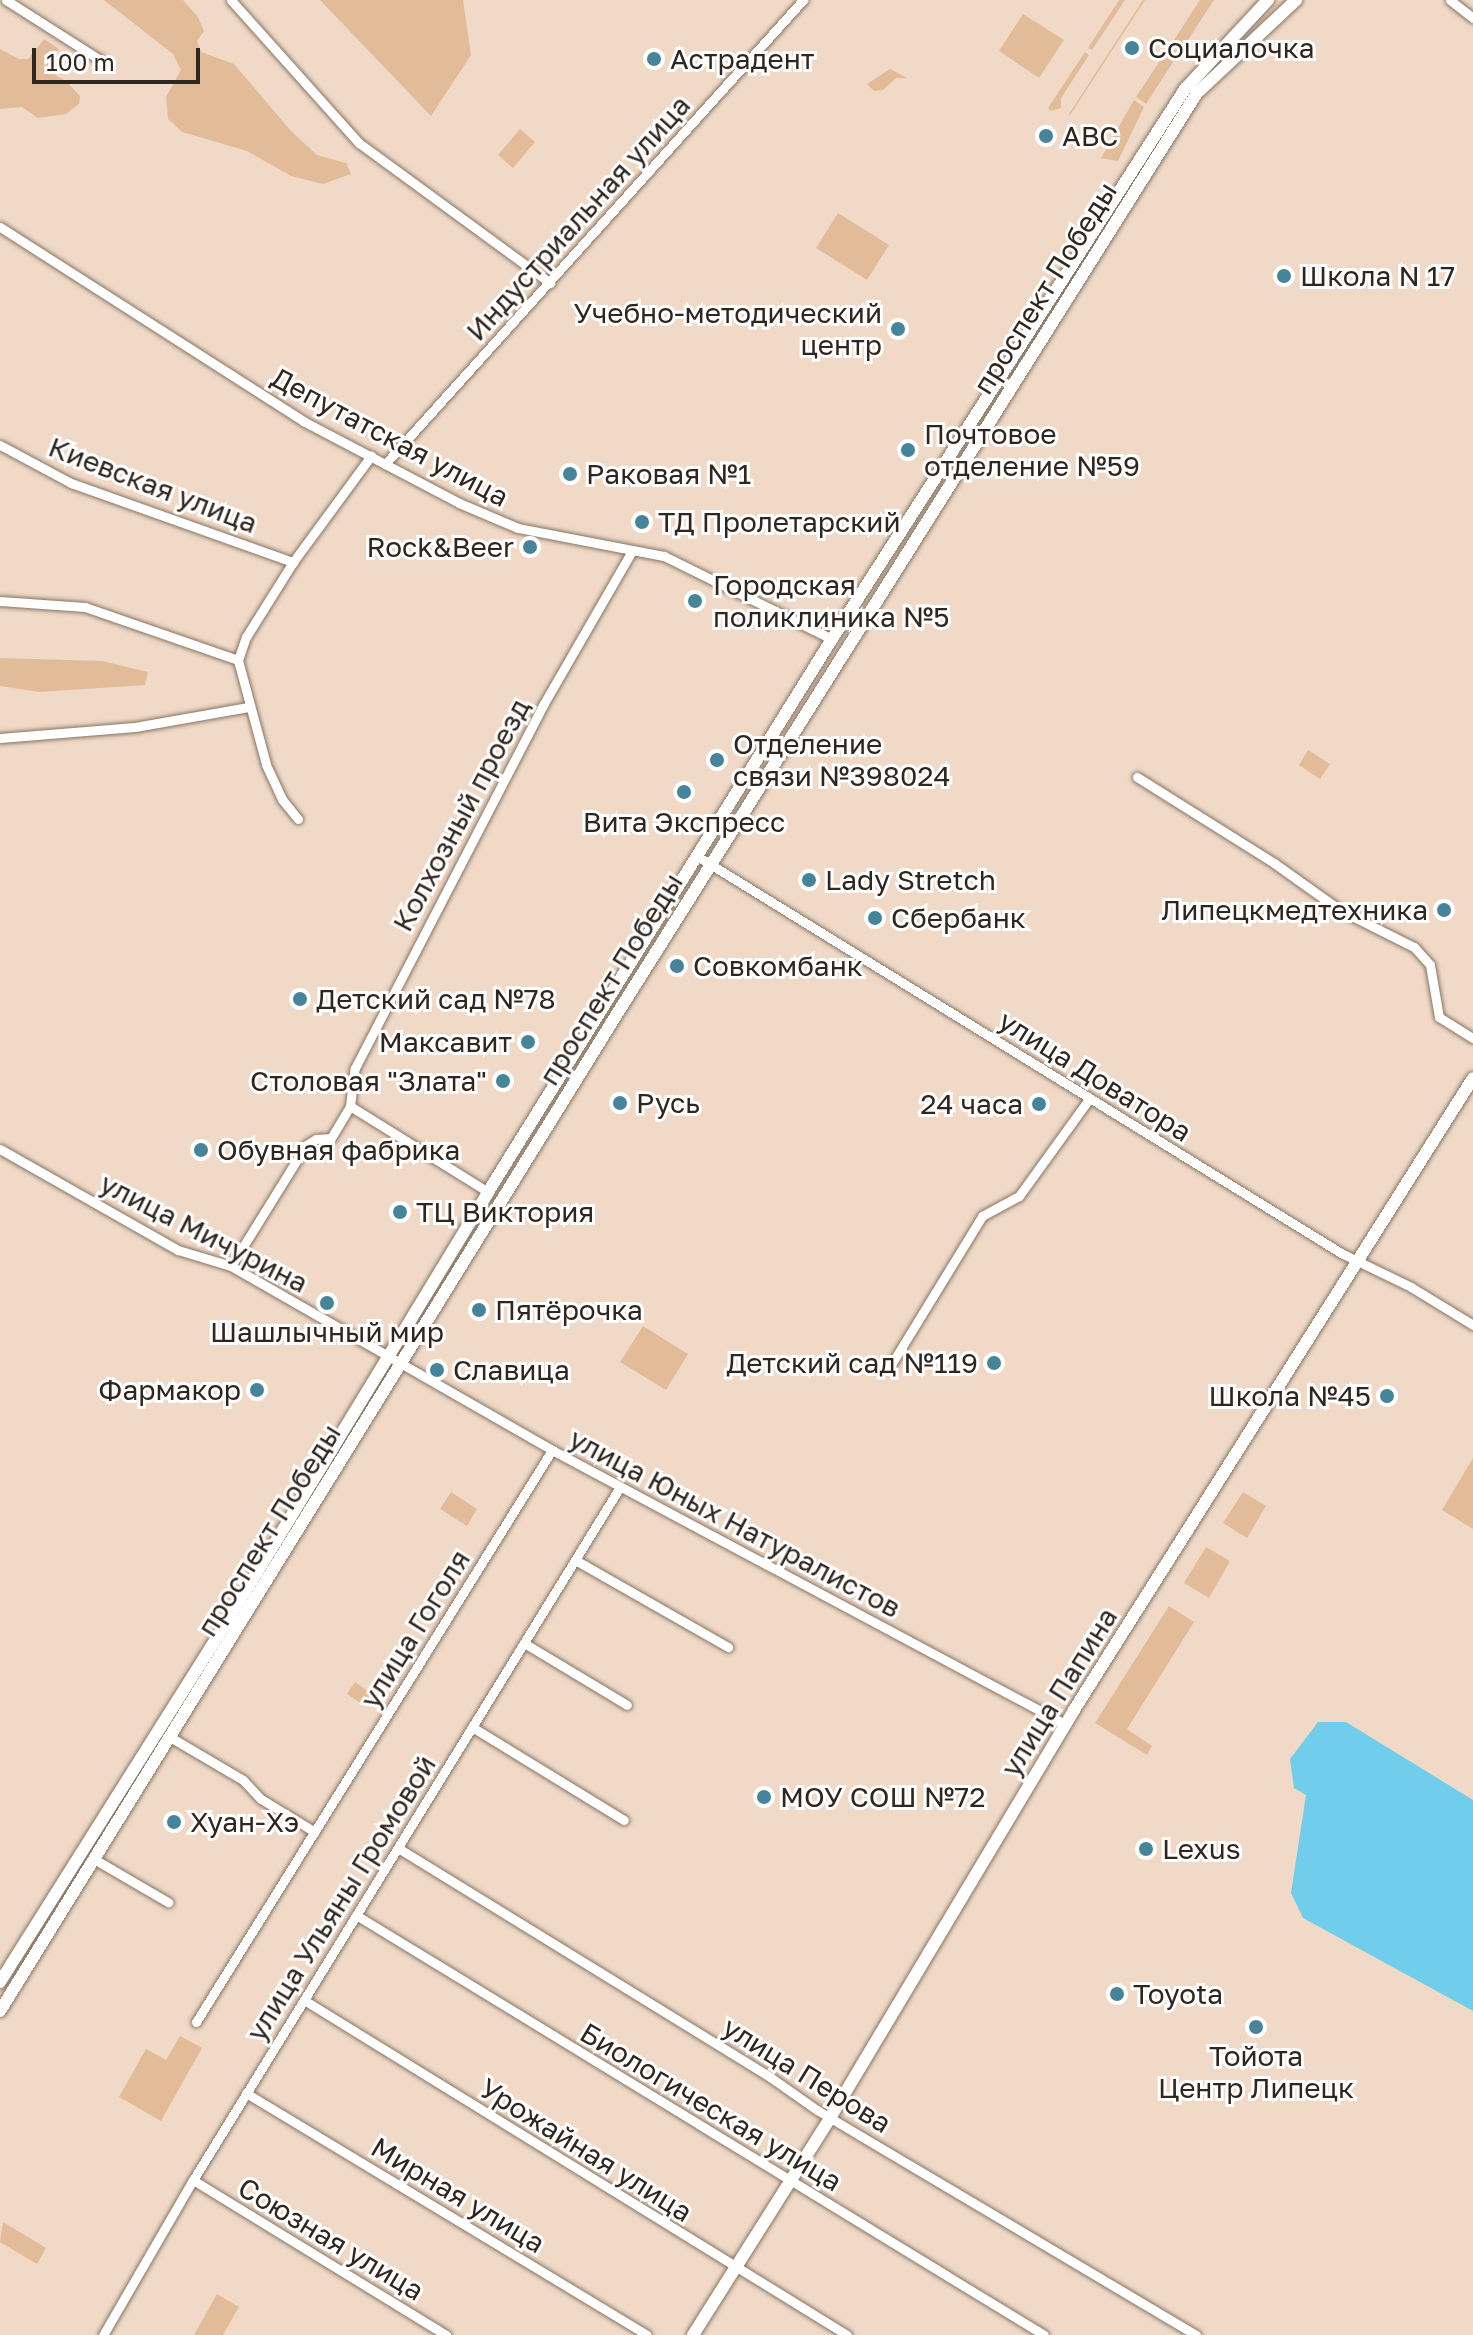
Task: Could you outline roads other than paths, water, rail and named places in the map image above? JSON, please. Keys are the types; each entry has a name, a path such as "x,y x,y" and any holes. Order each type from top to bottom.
{"main road":[{"name":"проспект Победы","path":"0,1982 230,1617 488,1192 832,639 1185,89 1268,0"},
{"name":"проспект Победы","path":"0,2011 711,865 1197,93 1296,0"},
{"name":"улица Папина","path":"693,2335 830,2118 1065,1724 1473,1078"}],"street":[{"path":"6,0 105,63"},
{"path":"231,0 359,143 550,283"},
{"name":"Индустриальная улица","path":"385,464 803,0"},
{"path":"1450,0 1473,18"},
{"name":"Депутатская улица","path":"0,227 303,421 459,503 518,528 664,556 832,639"},
{"name":"Киевская улица","path":"0,445 71,483 293,562"},
{"path":"298,819 282,799 271,776 248,707 238,660 246,637 293,562 371,456"},
{"name":"Колхозный проезд","path":"231,1266 306,1145 316,1139 331,1138 350,1106 355,1068 543,705 632,551"},
{"path":"0,601 85,607 238,660"},
{"path":"0,738 135,727 248,707"},
{"path":"1137,777 1274,863 1340,910 1414,947 1430,965 1439,1017 1473,1038"},
{"name":"улица Доватора","path":"697,856 1356,1262 1411,1287 1473,1325"},
{"path":"889,1368 982,1216 1019,1196 1089,1099"},
{"path":"350,1106 488,1192"},
{"name":"улица Мичурина","path":"0,1149 178,1250 231,1266 387,1357"},
{"name":"улица Юных Натуралистов","path":"387,1357 620,1487 1065,1724"},
{"name":"улица Гоголя","path":"196,2022 552,1450"},
{"name":"улица Ульяны Громовой","path":"103,2335 246,2093 620,1487"},
{"path":"577,1561 728,1647"},
{"path":"524,1643 627,1705"},
{"path":"472,1727 624,1820"},
{"path":"170,1737 243,1780 261,1799 315,1832"},
{"name":"улица Перова","path":"398,1848 770,2077 830,2118 1196,2335"},
{"path":"94,1859 168,1902"},
{"name":"Биологическая улица","path":"356,1915 1044,2335"},
{"name":"Урожайная улица","path":"304,2000 847,2335"},
{"name":"Мирная улица","path":"246,2093 647,2335"},
{"name":"Союзная улица","path":"193,2180 446,2335"}],"water":[{"path":"1318,1722 1346,1722 1473,1800 1473,2011 1303,1918 1291,1893 1306,1795 1294,1788 1290,1759"}],"place":[{"name":"Социалочка","path":"1132,48"},
{"name":"Астрадент","path":"654,59"},
{"name":"АВС","path":"1046,136"},
{"name":"Школа N 17","path":"1284,276"},
{"name":"Учебно-методический центр","path":"898,329"},
{"name":"Почтовое отделение №59","path":"908,450"},
{"name":"Раковая №1","path":"570,474"},
{"name":"ТД Пролетарский","path":"642,522"},
{"name":"Rock&Beer","path":"530,547"},
{"name":"Городская поликлиника №5","path":"695,601"},
{"name":"Отделение связи №398024","path":"717,760"},
{"name":"Вита Экспресс","path":"684,792"},
{"name":"Lady Stretch","path":"809,880"},
{"name":"Липецкмедтехника","path":"1444,910"},
{"name":"Сбербанк","path":"875,918"},
{"name":"Совкомбанк","path":"677,966"},
{"name":"Детский сад №78","path":"300,999"},
{"name":"Максавит","path":"528,1042"},
{"name":"Столовая \"Злата\"","path":"503,1081"},
{"name":"Русь","path":"620,1103"},
{"name":"24 часа","path":"1039,1104"},
{"name":"Обувная фабрика","path":"201,1150"},
{"name":"ТЦ Виктория","path":"400,1212"},
{"name":"Шашлычный мир","path":"327,1303"},
{"name":"Пятёрочка","path":"479,1310"},
{"name":"Детский сад №119","path":"994,1363"},
{"name":"Славица","path":"437,1370"},
{"name":"Фармакор","path":"257,1390"},
{"name":"Школа №45","path":"1387,1396"},
{"name":"МОУ СОШ №72","path":"764,1797"},
{"name":"Хуан-Хэ","path":"174,1822"},
{"name":"Lexus","path":"1146,1849"},
{"name":"Toyota","path":"1117,1994"},
{"name":"Тойота Центр Липецк","path":"1256,2027"}]}
